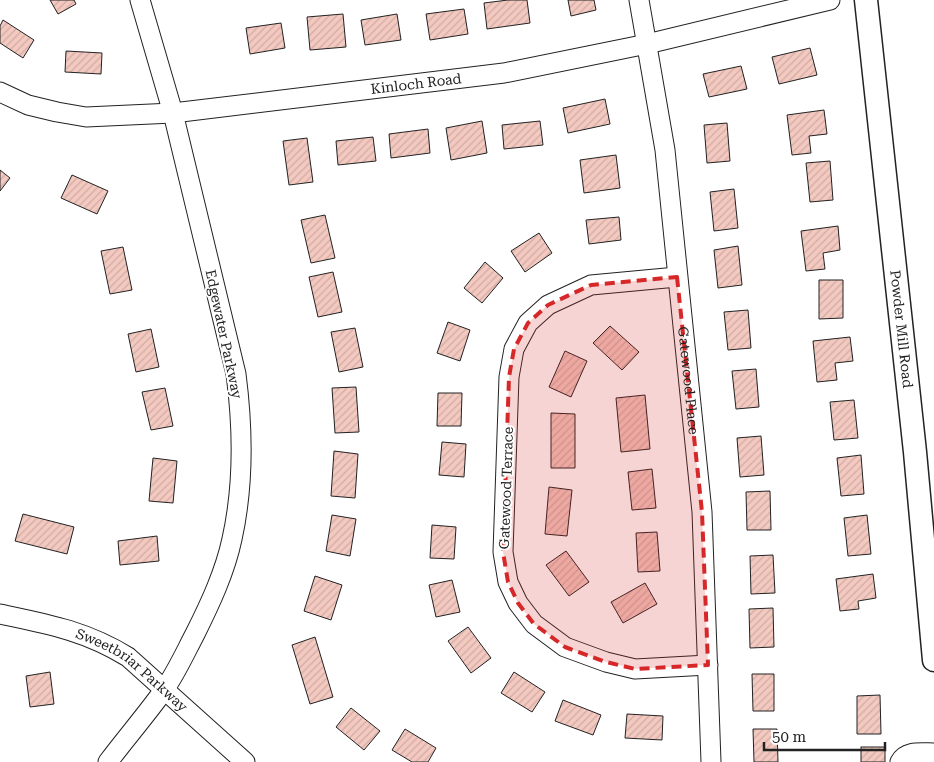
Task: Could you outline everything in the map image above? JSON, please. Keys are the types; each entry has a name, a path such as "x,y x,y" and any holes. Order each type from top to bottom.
{"main road":[{"name":"Powder Mill Road","path":"866,0 915,452 934,660"}],"street":[{"name":"Edgewater Parkway","path":"108,762 164,690 208,608 232,541 237,509 241,454 241,415 236,374 172,113 140,0"},
{"name":"Gatewood Place","path":"639,0 665,150 702,512 711,762"},
{"name":"Kinloch Road","path":"0,92 28,105 86,117 172,113 504,73 647,44 830,0"},
{"name":"Gatewood Terrace","path":"677,277 591,285 548,305 528,323 514,349 509,377 503,552 508,582 518,604 534,624 565,647 606,662 635,669 708,666"},
{"name":"Sweetbriar Parkway","path":"0,614 74,631 102,642 128,657 245,762"},
{"path":"900,762 902,757 912,753 934,753"}],"highlighted area":[{"path":"677,277 702,512 708,665 635,669 606,662 565,647 534,624 518,603 508,582 503,552 509,377 514,349 528,323 548,305 591,285"}],"building":[{"path":"50,0 74,0 76,4 58,14"},
{"path":"527,0 530,23 487,29 484,3"},
{"path":"568,0 594,0 596,10 571,16"},
{"path":"464,9 468,34 430,40 426,14"},
{"path":"343,14 346,47 310,50 307,17"},
{"path":"397,14 401,40 365,45 361,20"},
{"path":"3,20 34,40 23,58 0,43 0,26"},
{"path":"281,23 285,48 250,54 246,28"},
{"path":"810,48 817,75 779,84 772,57"},
{"path":"66,51 102,53 101,74 65,72"},
{"path":"741,66 747,89 709,97 703,74"},
{"path":"605,99 610,124 568,133 563,108"},
{"path":"824,110 827,134 809,136 811,153 792,155 787,115"},
{"path":"482,121 487,153 451,160 446,128"},
{"path":"540,121 543,145 504,149 502,125"},
{"path":"727,123 730,161 707,163 704,125"},
{"path":"428,129 430,153 391,158 389,134"},
{"path":"373,137 376,161 338,165 336,141"},
{"path":"307,138 313,182 289,185 283,141"},
{"path":"616,155 620,188 584,193 580,160"},
{"path":"830,161 833,200 810,202 806,163"},
{"path":"0,170 10,178 0,191"},
{"path":"72,175 108,191 97,214 61,198"},
{"path":"734,189 738,228 714,231 710,192"},
{"path":"325,215 335,258 311,263 301,220"},
{"path":"619,217 621,240 589,244 586,220"},
{"path":"838,226 840,250 823,253 825,269 806,271 801,231"},
{"path":"539,233 552,253 525,272 511,251"},
{"path":"738,246 742,285 718,288 714,250"},
{"path":"123,247 132,290 110,294 101,251"},
{"path":"485,262 503,278 482,303 464,288"},
{"path":"333,272 342,312 318,317 309,277"},
{"path":"819,280 843,280 843,318 819,319"},
{"path":"748,310 751,348 728,350 724,312"},
{"path":"448,322 470,330 460,361 437,353"},
{"path":"610,326 639,352 622,370 593,343"},
{"path":"355,328 363,367 339,372 331,332"},
{"path":"151,329 159,367 136,372 128,334"},
{"path":"850,337 853,361 835,363 837,380 817,382 813,341"},
{"path":"565,351 587,361 571,397 549,387"},
{"path":"756,369 759,407 736,409 732,371"},
{"path":"356,387 359,432 335,433 332,388"},
{"path":"165,388 173,426 151,430 142,392"},
{"path":"438,393 462,393 461,426 437,426"},
{"path":"645,395 650,449 621,452 616,398"},
{"path":"854,400 858,438 834,440 830,402"},
{"path":"551,413 575,414 575,468 551,468"},
{"path":"761,436 764,475 740,477 737,438"},
{"path":"442,442 466,444 464,477 439,475"},
{"path":"334,451 358,454 355,498 331,496"},
{"path":"861,455 864,494 841,496 837,458"},
{"path":"153,458 177,461 173,503 149,501"},
{"path":"652,469 656,508 632,510 628,472"},
{"path":"549,487 572,490 567,536 545,534"},
{"path":"770,491 771,530 747,530 746,492"},
{"path":"23,514 74,527 67,554 15,541"},
{"path":"332,515 356,519 350,556 326,551"},
{"path":"867,515 871,554 848,556 844,518"},
{"path":"432,525 456,527 454,559 430,558"},
{"path":"657,532 660,571 638,572 636,533"},
{"path":"157,536 159,561 120,565 118,541"},
{"path":"566,551 589,582 569,596 546,565"},
{"path":"773,555 775,593 751,594 750,556"},
{"path":"873,574 876,598 858,601 859,609 840,611 836,579"},
{"path":"315,576 342,585 331,620 304,611"},
{"path":"452,580 460,612 436,617 429,585"},
{"path":"645,583 657,604 623,623 611,602"},
{"path":"773,608 774,647 750,648 749,609"},
{"path":"468,627 491,658 471,673 448,641"},
{"path":"315,637 333,697 310,704 292,645"},
{"path":"50,672 54,704 30,707 26,676"},
{"path":"514,672 545,692 532,712 501,693"},
{"path":"752,674 774,674 774,711 753,711"},
{"path":"880,695 881,734 857,734 857,696"},
{"path":"563,700 601,715 593,735 555,721"},
{"path":"351,708 380,731 364,750 336,727"},
{"path":"627,714 663,716 662,740 625,738"},
{"path":"405,729 436,748 428,762 412,762 392,750"},
{"path":"753,729 777,729 778,762 754,762"},
{"path":"861,747 885,747 885,762 861,762"}]}
